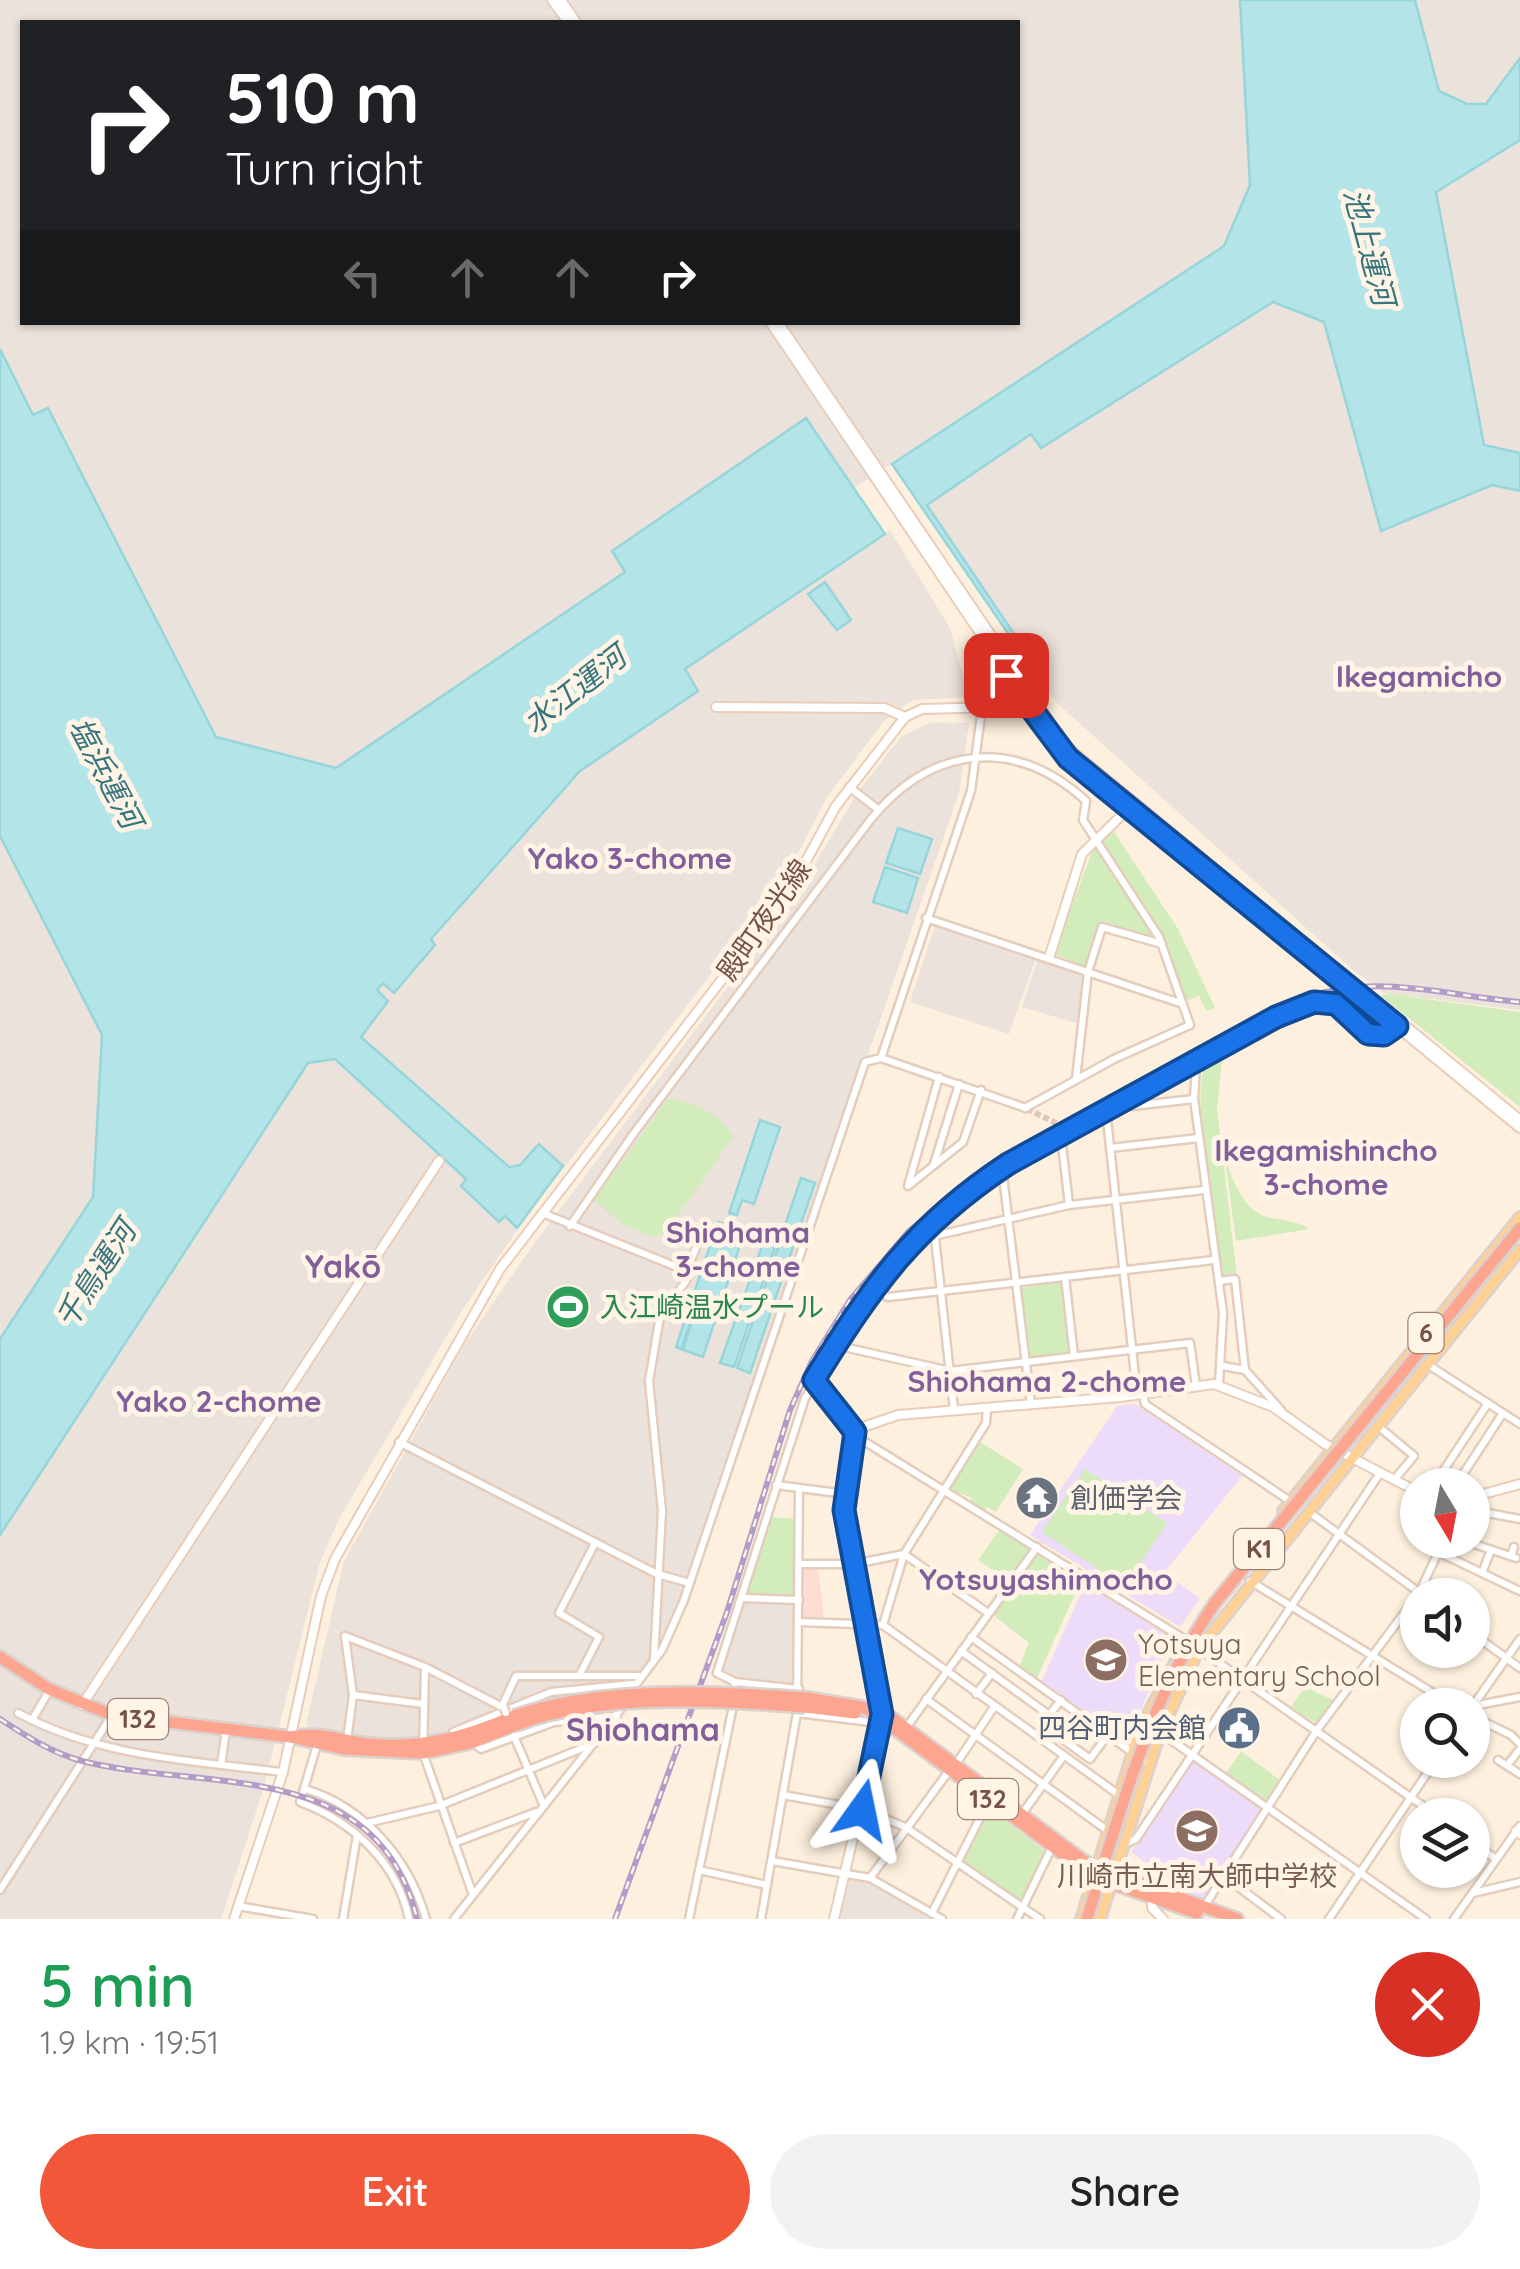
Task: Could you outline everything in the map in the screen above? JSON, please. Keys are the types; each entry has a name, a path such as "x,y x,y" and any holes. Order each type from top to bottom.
{"highway":[{"name":"K1","path":"1090,1919 1146,1733 1186,1646 1225,1590 1520,1228"},
{"name":"K1","path":"1090,1919 1153,1734 1192,1650 1221,1608 1520,1240"},
{"name":"132","path":"0,1657 49,1690 112,1715 291,1737 317,1745 423,1749 474,1742 509,1717"},
{"name":"132","path":"291,1737 304,1734 423,1749 509,1717 580,1700 669,1694 802,1702 882,1718 906,1728 988,1800 1052,1847 1152,1898 1216,1919"},
{"name":"132","path":"882,1718 1022,1814 1095,1872"},
{"name":"132","path":"1113,1880 1200,1914 1237,1919"}],"main road":[{"name":"6","path":"1090,1919 1095,1872 1132,1752 1153,1697 1187,1641 1290,1502 1520,1217"},
{"name":"6","path":"1090,1919 1113,1880 1160,1732 1200,1649 1520,1250"}],"street":[{"path":"772,325 1032,706"},
{"path":"780,325 1057,747 1399,1024 1520,1128"},
{"path":"716,707 884,708 905,717 922,710 1032,706"},
{"path":"881,1058 972,791 982,708"},
{"name":"殿町夜光線","path":"291,1737 321,1596 334,1559 500,1269 789,892 849,787 905,717"},
{"path":"454,1919 617,1716 634,1684 667,1641 865,1062 881,1058 1026,1109 1076,1080 1190,1025 1162,944 1082,815 1086,801 1064,782 1022,762 978,758 927,771 879,810 634,1133 570,1226"},
{"path":"849,787 879,810"},
{"path":"1049,958 1082,854 1130,806"},
{"path":"1130,806 1227,888 1520,1120"},
{"path":"926,918 1184,1005"},
{"path":"1076,1080 1088,972 1102,927 1162,944"},
{"path":"1219,1384 1223,1366 1219,1281 1194,1099 1197,1058 1314,1002 1336,1004 1368,1034 1384,1035 1399,1024"},
{"path":"802,1702 717,1673 814,1380 888,1267 933,1220 1002,1168 1196,1064"},
{"path":"940,1077 904,1185 963,1142 980,1090"},
{"path":"933,1166 959,1084"},
{"path":"1127,1100 1132,1106 1194,1099"},
{"path":"1106,1110 1133,1349 1145,1404 1290,1502"},
{"path":"1056,1123 1069,1131"},
{"path":"1060,1136 1069,1206"},
{"path":"1110,1148 1199,1138"},
{"path":"82,1705 439,1161"},
{"path":"1002,1168 1031,1404"},
{"path":"934,1236 1069,1206 1204,1190"},
{"path":"541,1220 570,1226 687,1271"},
{"path":"933,1220 954,1410"},
{"path":"654,1660 662,1511 649,1381 660,1316 686,1281 704,1229"},
{"path":"874,1288 888,1297 1214,1260"},
{"path":"1511,1261 1520,1269"},
{"path":"1065,1277 1074,1356"},
{"path":"1219,1281 1234,1279 1245,1370 1285,1416"},
{"path":"835,1346 950,1371 1190,1343 1196,1386"},
{"path":"1428,1364 1520,1424"},
{"path":"1223,1366 1245,1370"},
{"path":"814,1380 855,1434 1200,1649 1414,1798"},
{"path":"855,1434 898,1415 1219,1384 1285,1416 1333,1448 1400,1483"},
{"path":"1445,1468 1488,1402"},
{"path":"882,1625 904,1554 986,1424 988,1408"},
{"path":"1467,1468 1503,1413"},
{"path":"1378,1426 1414,1456 1394,1480"},
{"path":"834,1919 848,1874 882,1718 844,1512 855,1434"},
{"path":"399,1442 657,1574 690,1582"},
{"path":"1125,1844 1133,1842 1150,1818 1380,1473"},
{"path":"1490,1492 1520,1484"},
{"path":"776,1486 846,1494"},
{"path":"761,1919 802,1702 799,1488"},
{"path":"1308,1512 1400,1579"},
{"path":"1490,1513 1520,1519"},
{"path":"579,1676 600,1637 559,1613 595,1542"},
{"path":"1482,1573 1491,1550 1513,1557 1514,1546"},
{"path":"906,1728 1037,1547"},
{"path":"799,1564 854,1564 904,1554 988,1613"},
{"path":"1451,1558 1520,1591"},
{"path":"1250,1582 1425,1688"},
{"path":"740,1598 799,1600"},
{"path":"1200,1914 1316,1730 1400,1618"},
{"path":"799,1622 882,1625 1119,1795"},
{"path":"347,1740 353,1695 345,1636 424,1667 509,1717 554,1722 617,1716"},
{"path":"971,1638 1150,1764"},
{"path":"1485,1688 1520,1638"},
{"path":"1490,1646 1520,1668"},
{"path":"961,1651 1049,1715"},
{"path":"424,1667 423,1749 439,1806 472,1892"},
{"path":"976,1694 992,1673"},
{"path":"1012,1688 1021,1675"},
{"path":"541,1809 509,1717 516,1676 640,1676"},
{"path":"689,1919 735,1682"},
{"path":"453,1732 551,1692 634,1684"},
{"path":"32,1720 49,1690"},
{"path":"353,1695 423,1704"},
{"path":"1490,1703 1520,1697"},
{"path":"926,1698 1108,1831"},
{"path":"1061,1700 1042,1724 1090,1759 1107,1736"},
{"path":"870,1878 994,1707"},
{"path":"18,1713 95,1746 283,1772"},
{"path":"0,1890 112,1715"},
{"path":"1490,1725 1511,1735 1520,1747 1508,1764"},
{"path":"222,1764 226,1730"},
{"path":"1160,1732 1426,1919"},
{"path":"234,1919 291,1737"},
{"path":"367,1823 439,1806 596,1742"},
{"path":"1022,1814 1069,1744"},
{"path":"317,1745 300,1802 357,1834 396,1881 409,1919"},
{"path":"1498,1760 1520,1774"},
{"path":"1329,1919 1424,1778"},
{"path":"305,1789 342,1804 367,1823 411,1878 426,1919"},
{"path":"783,1795 862,1810 905,1826 1040,1919"},
{"path":"932,1913 988,1800"},
{"path":"454,1843 541,1809"},
{"path":"1136,1810 1150,1818"},
{"path":"1454,1919 1519,1830"},
{"path":"344,1919 357,1834"},
{"path":"1018,1919 1052,1847"},
{"path":"1490,1856 1496,1860"},
{"path":"772,1861 870,1878 942,1919"},
{"path":"699,1870 767,1885"},
{"path":"1224,1876 1281,1919"},
{"path":"1473,1892 1520,1882"},
{"path":"1152,1898 1152,1908 1164,1919"},
{"path":"238,1906 313,1919"}],"shaded area":[{"path":"0,0 1240,0 1250,185 1224,246 854,488 806,418 613,551 626,571 337,768 216,737 48,409 33,415 0,349"},
{"path":"1415,0 1520,0 1520,58 1486,104 1467,104 1439,91"},
{"path":"1520,140 1520,453 1484,445 1436,192"},
{"path":"1274,302 1324,322 1381,531 1492,485 1520,491 1520,1010 1384,993 1353,970 1057,703 927,505 1031,433 1042,448"},
{"path":"890,530 950,628 969,697 913,700 883,722 827,797 789,871 565,1167 539,1144 520,1165 509,1167 360,1037 377,990 383,983 394,993 430,939 581,771 698,692 684,669"},
{"path":"931,722 969,723 959,793 661,1650 652,1653 642,1672 629,1682 547,1691 429,1737 392,1739 310,1729 306,1724 344,1561 464,1345 533,1245 794,899 859,790 901,737"},
{"path":"0,836 102,1035 93,1197 0,1339"},
{"path":"936,923 1036,958 1009,1034 910,1002"},
{"path":"1038,959 1086,978 1079,1024 1022,1007"},
{"path":"335,1059 466,1180 461,1186 499,1222 505,1216 518,1229 461,1312 340,1517 320,1562 264,1787 221,1919 0,1919 0,1535 308,1063"},
{"path":"1135,1404 1242,1476 1164,1573 1200,1598 1180,1627 1030,1535 1117,1406"},
{"path":"803,1566 818,1567 824,1619 802,1618"},
{"name":"Yotsuya Elementary School","path":"1085,1584 1173,1635 1125,1746 1040,1685"},
{"path":"745,1601 796,1603 797,1687 740,1681 721,1670"},
{"name":"川崎市立南大師中学校","path":"1193,1760 1263,1806 1205,1900 1188,1894 1131,1852"},
{"path":"850,1877 869,1880 936,1919 840,1919"}],"green space":[{"path":"1114,832 1178,929 1215,1008 1207,1011 1199,996 1185,1001 1165,940 1102,840"},
{"path":"1094,846 1157,938 1154,941 1101,924 1084,966 1054,954"},
{"path":"1380,995 1520,1012 1520,1107"},
{"path":"1317,1003 1330,1010 1297,1020 1222,1060 1217,1109 1237,1276 1223,1278 1213,1233 1201,1128 1203,1071 1208,1056 1275,1020"},
{"path":"668,1099 705,1110 722,1122 733,1137 672,1224 655,1238 622,1224 594,1200"},
{"path":"1225,1158 1241,1195 1254,1210 1309,1229 1236,1241"},
{"path":"1062,1281 1073,1352 1031,1359 1021,1288"},
{"path":"980,1442 1023,1469 996,1512 987,1507 984,1511 970,1502 972,1498 949,1489"},
{"path":"1085,1469 1167,1523 1125,1587 1042,1532"},
{"path":"771,1517 797,1519 797,1594 747,1596"},
{"path":"1000,1529 1031,1548 1009,1581 978,1560"},
{"path":"1036,1553 1081,1581 1036,1680 1019,1667 1029,1643 992,1614"},
{"path":"1305,1687 1333,1700 1318,1724 1290,1708"},
{"path":"1241,1751 1281,1781 1268,1802 1225,1775"},
{"path":"988,1808 1047,1853 1023,1901 962,1862"}],"water":[{"name":"池上運河","path":"1240,0 1415,0 1439,91 1467,104 1486,104 1520,58 1520,140 1436,192 1484,445 1520,453 1520,491 1492,485 1381,531 1324,322 1273,302 1041,448 1031,434 927,505 1037,668 1033,670 892,464 1224,246 1250,185"},
{"path":"0,349 33,415 48,408 216,737 336,768 625,572 612,551 806,418 885,534 685,669 698,691 580,771 431,939 435,945 394,993 383,983 377,990 388,1001 361,1037 509,1167 520,1165 539,1144 563,1166 517,1228 505,1216 499,1222 461,1186 466,1179 335,1059 308,1063 0,1535 0,1339 93,1197 102,1035 0,836"},
{"path":"825,582 851,620 837,630 808,594"},
{"path":"898,828 932,839 920,874 886,863"},
{"path":"885,867 918,878 907,913 873,902"},
{"path":"760,1120 780,1127 754,1204 742,1200 737,1215 729,1213"},
{"path":"801,1178 815,1183 794,1244 780,1240"},
{"path":"718,1222 740,1229 738,1237 742,1239 703,1357 683,1350 701,1292 681,1349 676,1347"},
{"path":"765,1238 777,1241 734,1367 720,1363"},
{"path":"780,1242 793,1247 750,1373 737,1368"}],"tunnel":[{"path":"1027,1109 1056,1123"}],"railway":[{"path":"615,1919 727,1612 790,1410 812,1361 850,1300 909,1231 999,1159 1295,1001 1325,992 1381,986 1520,1002"},
{"path":"0,1719 50,1749 82,1761 281,1790 326,1806 365,1830 396,1867 417,1919"}],"place":[{"name":"入江崎温水プール","path":"568,1307"},
{"name":"創価学会","path":"1037,1498"},
{"name":"Yotsuya Elementary School","path":"1106,1660"},
{"name":"四谷町内会館","path":"1239,1728"},
{"name":"川崎市立南大師中学校","path":"1197,1831"}],"district":[{"name":"Ikegamicho","path":"1419,677"},
{"name":"Yako 3-chome","path":"630,859"},
{"name":"Ikegamishincho 3-chome","path":"1326,1168"},
{"name":"Shiohama 3-chome","path":"738,1250"},
{"name":"Yakō","path":"343,1267"},
{"name":"Shiohama 2-chome","path":"1047,1382"},
{"name":"Yako 2-chome","path":"219,1402"},
{"name":"Yotsuyashimocho","path":"1046,1580"},
{"name":"Shiohama","path":"643,1730"}],"route":[{"path":"862,1810 882,1714 844,1510 855,1432 814,1380 861,1304 916,1235 966,1192 1008,1164 1276,1017 1297,1007 1324,1002 1336,1004 1368,1034 1384,1035 1397,1026 1068,758 1046,735 1006,675"}],"water label":[{"name":"水江運河","path":"575,690"},
{"name":"塩浜運河","path":"105,773"},
{"name":"千鳥運河","path":"96,1275"}]}
